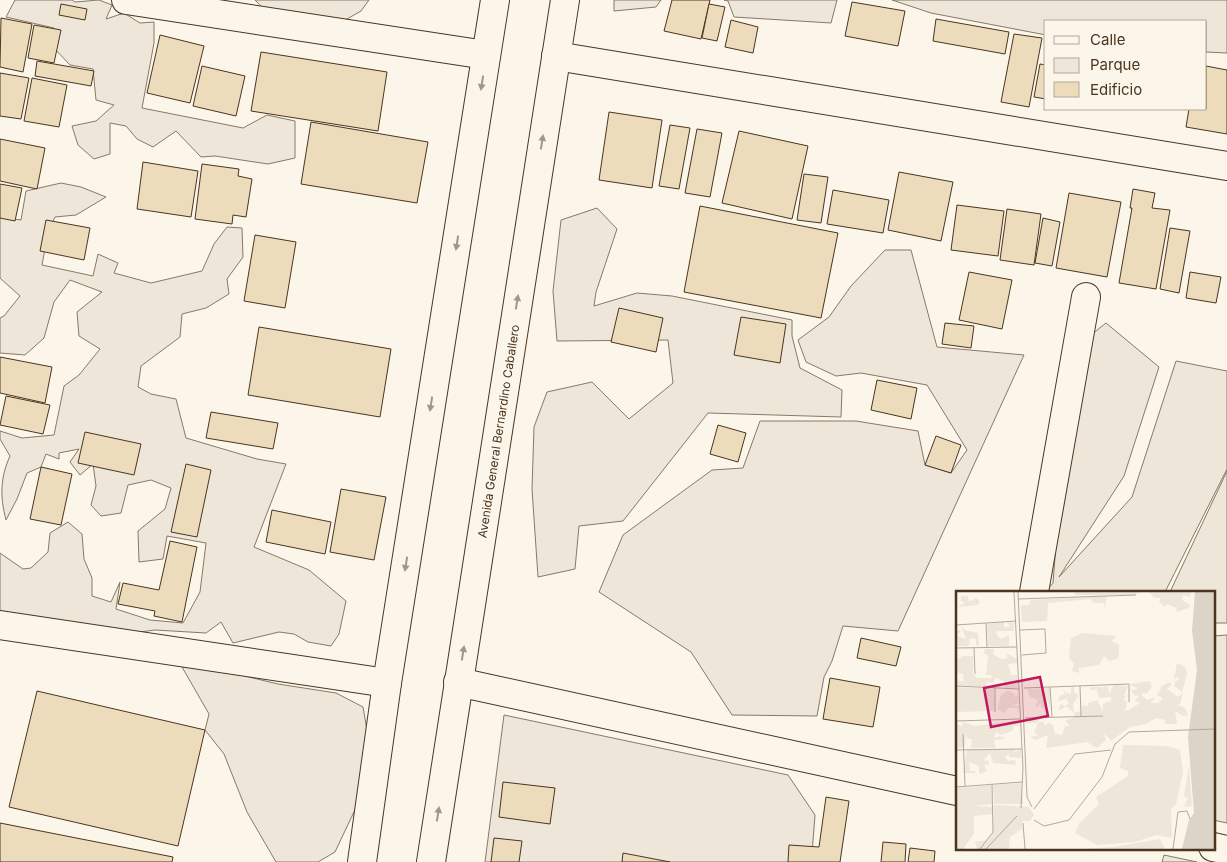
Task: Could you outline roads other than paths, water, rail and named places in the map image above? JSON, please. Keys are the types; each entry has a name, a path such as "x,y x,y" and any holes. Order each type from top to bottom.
{"street":[{"path":"126,0 486,54"},
{"path":"362,862 387,683 496,0"},
{"name":"Avenida General Bernardino Caballero","path":"431,862 565,0"},
{"path":"556,56 1227,166"},
{"path":"1034,591 1086,297"},
{"path":"0,625 387,683"},
{"path":"458,682 956,791"},
{"path":"1214,847 1227,850"}]}
